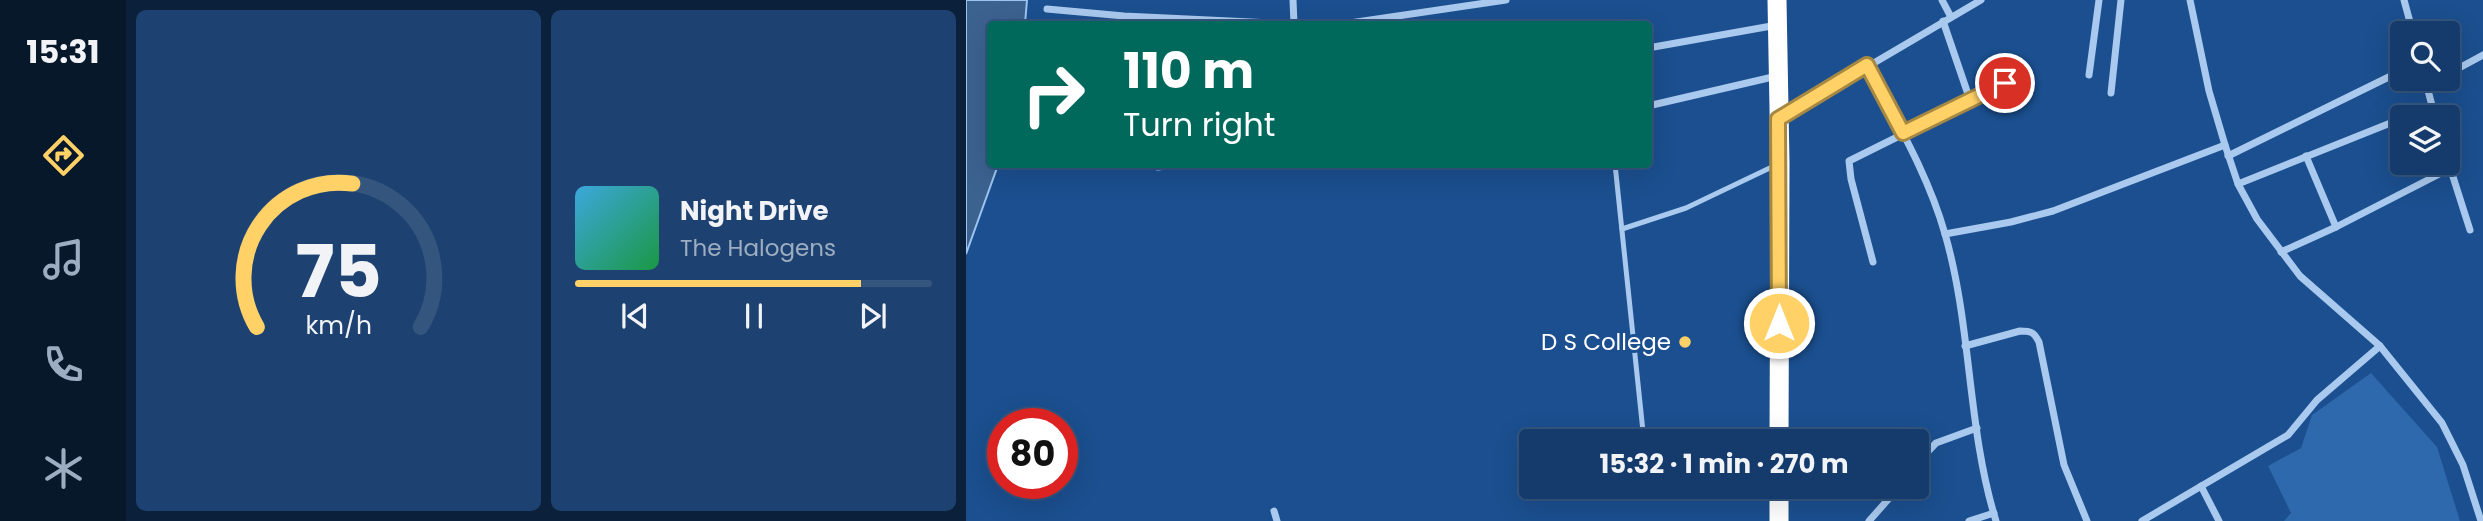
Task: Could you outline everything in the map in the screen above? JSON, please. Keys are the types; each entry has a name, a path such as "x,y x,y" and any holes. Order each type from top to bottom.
{"highway":[{"path":"1777,0 1780,163 1779,429"},
{"path":"1779,499 1779,521"}],"street":[{"path":"1293,0 1294,21"},
{"path":"1363,21 1506,0"},
{"path":"1942,0 1970,100"},
{"path":"1778,119 1981,0"},
{"path":"2089,75 2099,0"},
{"path":"2110,93 2121,0"},
{"path":"2190,0 2209,92 2228,156 2238,184 2257,219 2300,276 2380,346 2451,438 2481,521"},
{"path":"2404,0 2410,21"},
{"path":"1047,9 1230,21"},
{"path":"1652,47 1777,25"},
{"path":"2460,67 2483,55"},
{"path":"1867,65 1924,178 1945,234 1958,290 1977,428 1995,517 1969,521"},
{"path":"1872,262 1849,161 2022,75"},
{"path":"1652,105 1777,76"},
{"path":"2228,156 2390,76"},
{"path":"2238,184 2390,123"},
{"path":"1945,234 2053,211 2225,145"},
{"path":"2306,156 2336,227"},
{"path":"2281,252 2336,227 2429,175"},
{"path":"2452,175 2470,230"},
{"path":"1965,345 2020,331 2035,334 2039,342 2064,465 2087,521"},
{"path":"2142,521 2288,435 2317,400 2380,346"},
{"path":"1929,450 1936,443 1977,428"},
{"path":"2201,486 2219,521"},
{"path":"1869,521 1890,499"},
{"path":"1274,511 1277,521"}],"lane":[{"path":"1622,229 1686,208 1780,163"},
{"path":"1615,168 1643,429"}],"shaded area":[{"path":"966,0 1027,0 1025,21 987,21 987,168 997,168 966,254"},
{"path":"2371,373 2437,447 2460,521 2284,521 2291,513 2268,466 2301,448 2312,415"}],"place":[{"name":"D S College","path":"1685,342"}],"route":[{"path":"1779,323 1778,119 1867,65 1903,133 2005,83"}]}
